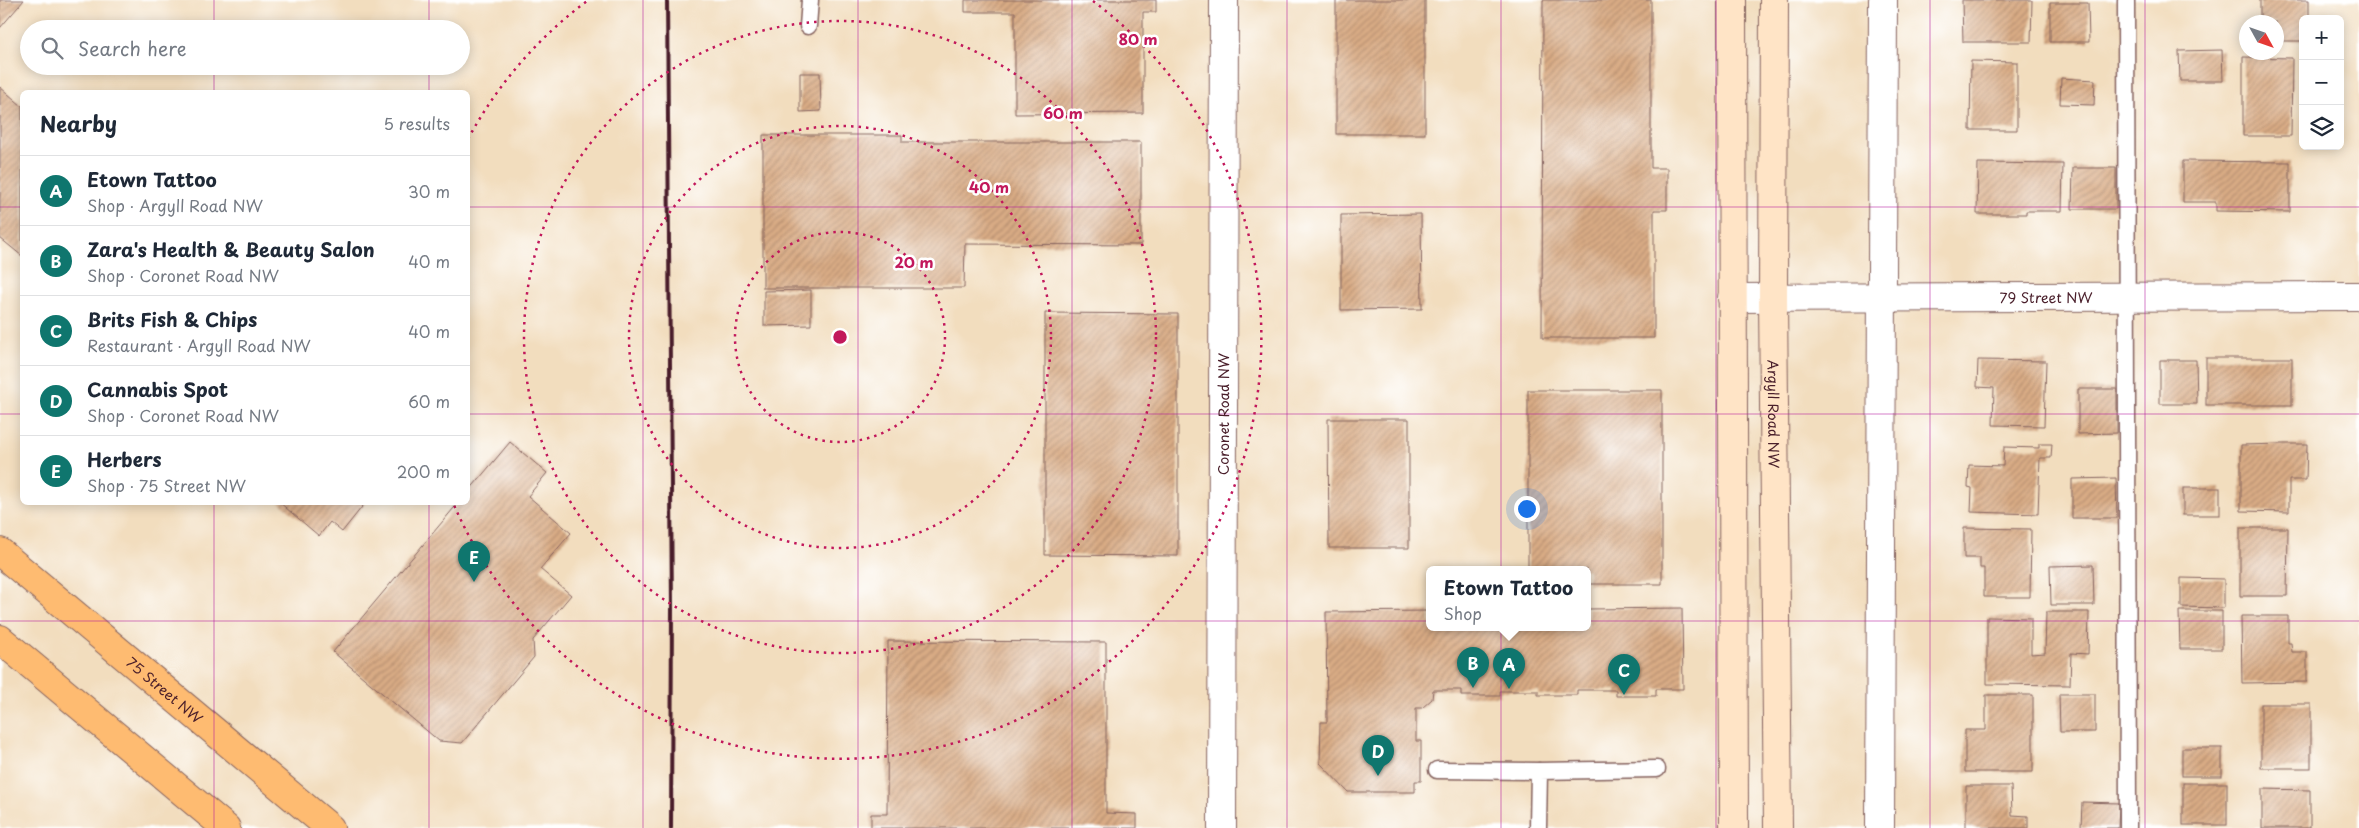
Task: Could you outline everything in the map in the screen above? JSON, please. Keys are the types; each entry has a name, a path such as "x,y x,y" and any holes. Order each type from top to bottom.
{"main road":[{"path":"1732,0 1734,828"},
{"name":"Argyll Road NW","path":"1774,0 1773,298 1778,828"},
{"name":"75 Street NW","path":"0,552 319,825"},
{"path":"0,639 226,828"}],"street":[{"name":"Coronet Road NW","path":"1222,828 1224,0"},
{"path":"1880,828 1884,298 1883,0"},
{"name":"79 Street NW","path":"1732,298 2359,296"}],"lane":[{"path":"808,26 810,0"},
{"path":"2126,0 2128,828"},
{"path":"1437,770 1657,769"},
{"path":"1538,828 1539,771"}],"building":[{"path":"0,0 24,0 0,28"},
{"path":"965,0 1156,0 1156,12 1143,12 1143,113 1015,114 1015,12 965,12"},
{"path":"1336,0 1425,0 1425,134 1336,134"},
{"path":"1543,0 1651,0 1651,168 1667,168 1667,210 1654,210 1654,338 1542,338"},
{"path":"1962,0 2032,0 2031,42 1963,42"},
{"path":"2260,0 2309,0 2309,15 2299,15 2299,41 2284,41 2284,15 2260,15"},
{"path":"2050,3 2088,3 2089,42 2050,42"},
{"path":"2222,50 2223,81 2180,81 2179,51"},
{"path":"2284,58 2292,58 2291,136 2243,136 2243,60 2284,60"},
{"path":"1971,61 2017,62 2017,130 1970,130"},
{"path":"800,73 820,73 821,111 800,112"},
{"path":"2061,78 2095,80 2094,105 2060,104"},
{"path":"0,87 20,104 20,254 0,238"},
{"path":"763,135 902,135 902,142 1141,142 1141,245 965,244 964,288 763,288"},
{"path":"2183,161 2290,162 2290,212 2216,211 2216,202 2183,202"},
{"path":"1978,163 2063,164 2062,211 2026,211 2026,214 1977,214"},
{"path":"2073,168 2116,168 2116,209 2072,209"},
{"path":"1421,214 1422,309 1341,310 1341,215"},
{"path":"811,290 811,325 764,326 764,291"},
{"path":"1045,313 1178,314 1178,556 1045,555"},
{"path":"2206,358 2292,358 2292,405 2206,405"},
{"path":"1978,360 2046,361 2044,426 1993,425 1994,388 1977,387"},
{"path":"2160,360 2196,360 2197,404 2160,404"},
{"path":"2078,389 2117,389 2117,433 2078,434"},
{"path":"1528,390 1662,390 1662,584 1591,584 1591,566 1528,566"},
{"path":"1328,419 1409,419 1409,548 1329,548"},
{"path":"510,442 547,473 528,496 571,533 540,569 571,595 533,640 534,657 462,743 439,741 333,652 456,505 470,505 470,490"},
{"path":"2039,444 2052,444 2051,458 2040,458 2038,514 1971,512 1972,488 1968,487 1969,465 2003,466 2004,447 2039,448"},
{"path":"2307,444 2306,480 2289,480 2289,512 2241,511 2241,445"},
{"path":"2116,478 2117,518 2072,518 2072,479"},
{"path":"2183,488 2220,488 2220,515 2183,515"},
{"path":"283,505 364,505 342,532 330,522 319,536"},
{"path":"1964,528 2031,529 2030,597 1984,597 1984,568 1980,568 1980,558 1964,558"},
{"path":"2240,528 2288,528 2287,596 2240,596"},
{"path":"2093,565 2094,605 2051,605 2050,566"},
{"path":"2181,578 2224,579 2224,608 2181,607"},
{"path":"1682,608 1683,689 1656,689 1656,696 1616,696 1616,690 1577,690 1577,695 1538,695 1538,691 1500,691 1500,696 1461,696 1461,690 1433,690 1432,699 1422,708 1416,708 1416,741 1421,741 1421,781 1415,781 1415,792 1348,792 1320,763 1321,722 1327,722 1326,612 1426,611 1426,631 1591,631 1591,609"},
{"path":"2179,611 2222,611 2222,649 2180,649"},
{"path":"2046,612 2089,612 2088,654 2071,653 2070,685 1987,684 1987,617 2031,618 2031,654 2045,653"},
{"path":"2241,616 2288,616 2288,643 2291,643 2292,652 2307,652 2307,682 2242,683"},
{"path":"888,641 1106,642 1106,813 1137,814 1137,828 871,828 871,814 887,814"},
{"path":"2059,694 2095,694 2095,732 2060,732"},
{"path":"1986,695 2033,695 2033,772 1965,772 1965,730 1986,730"},
{"path":"2261,704 2311,704 2311,768 2261,768"},
{"path":"2182,748 2222,748 2222,776 2182,776"},
{"path":"2183,783 2227,783 2227,825 2183,825"},
{"path":"1966,786 2011,786 2012,815 2028,816 2028,828 1966,828"},
{"path":"2262,789 2310,790 2310,828 2262,828"},
{"path":"2082,802 2119,803 2118,828 2081,828"}],"railway":[{"path":"667,0 672,609 671,828"}],"place":[{"name":"Herbers","path":"474,582"},
{"name":"Zara's Health & Beauty Salon","path":"1473,688"},
{"name":"Etown Tattoo","path":"1509,689"},
{"name":"Brits Fish & Chips","path":"1624,695"},
{"name":"Cannabis Spot","path":"1378,776"}]}
